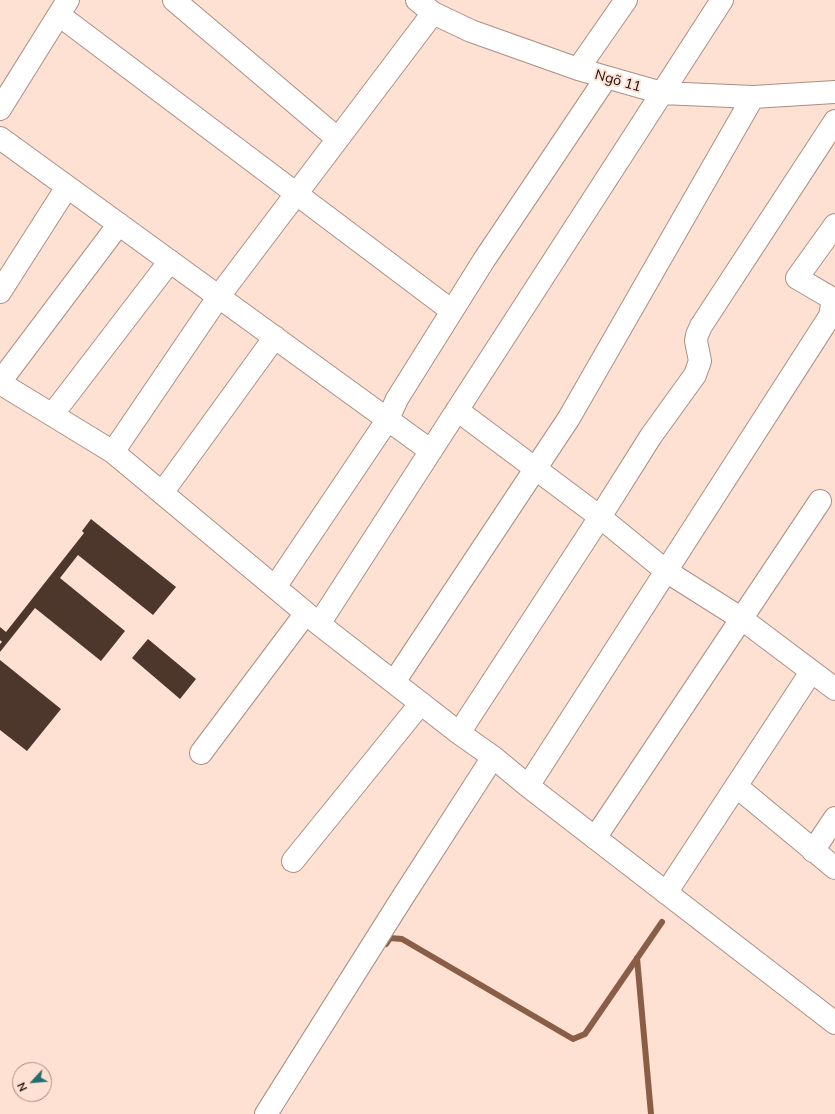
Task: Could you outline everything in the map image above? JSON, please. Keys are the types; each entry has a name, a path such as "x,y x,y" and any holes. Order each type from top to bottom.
{"street":[{"path":"174,0 338,139"},
{"path":"578,69 626,0"},
{"path":"201,753 312,619 431,451 722,0"},
{"path":"113,452 219,296 338,139 425,6"},
{"name":"Ngõ 11","path":"425,6 472,31 606,78 662,92 753,97 835,92"},
{"path":"0,109 63,8 296,194 452,311"},
{"path":"275,587 388,419 398,400 484,260 606,78"},
{"path":"394,682 569,418 753,97"},
{"path":"459,733 651,436 695,375 700,361 696,341 701,326 835,121"},
{"path":"0,138 431,451"},
{"path":"0,292 67,187"},
{"path":"119,224 0,382 113,452 312,619 459,733 493,756 528,786 835,1023"},
{"path":"528,786 830,316 834,299 797,278 835,226"},
{"path":"52,415 170,261"},
{"path":"162,493 275,337"},
{"path":"458,410 600,517 666,571 742,619 835,689"},
{"path":"595,838 820,501"},
{"path":"666,893 811,672"},
{"path":"293,861 421,703"},
{"path":"266,1114 493,756"},
{"path":"736,786 835,868"},
{"path":"813,851 835,818"}],"building":[{"path":"91,519 176,587 153,615 78,555 60,578 125,631 101,661 35,608 0,652 0,644 2,642 0,640 0,627 6,632 84,533 82,531"},
{"path":"148,639 196,679 180,699 132,658"},
{"path":"0,660 61,709 27,751 0,730"}],"waterway":[{"path":"386,944 390,938 402,939 573,1039 585,1034 662,922"},
{"path":"637,958 651,1114"}]}
